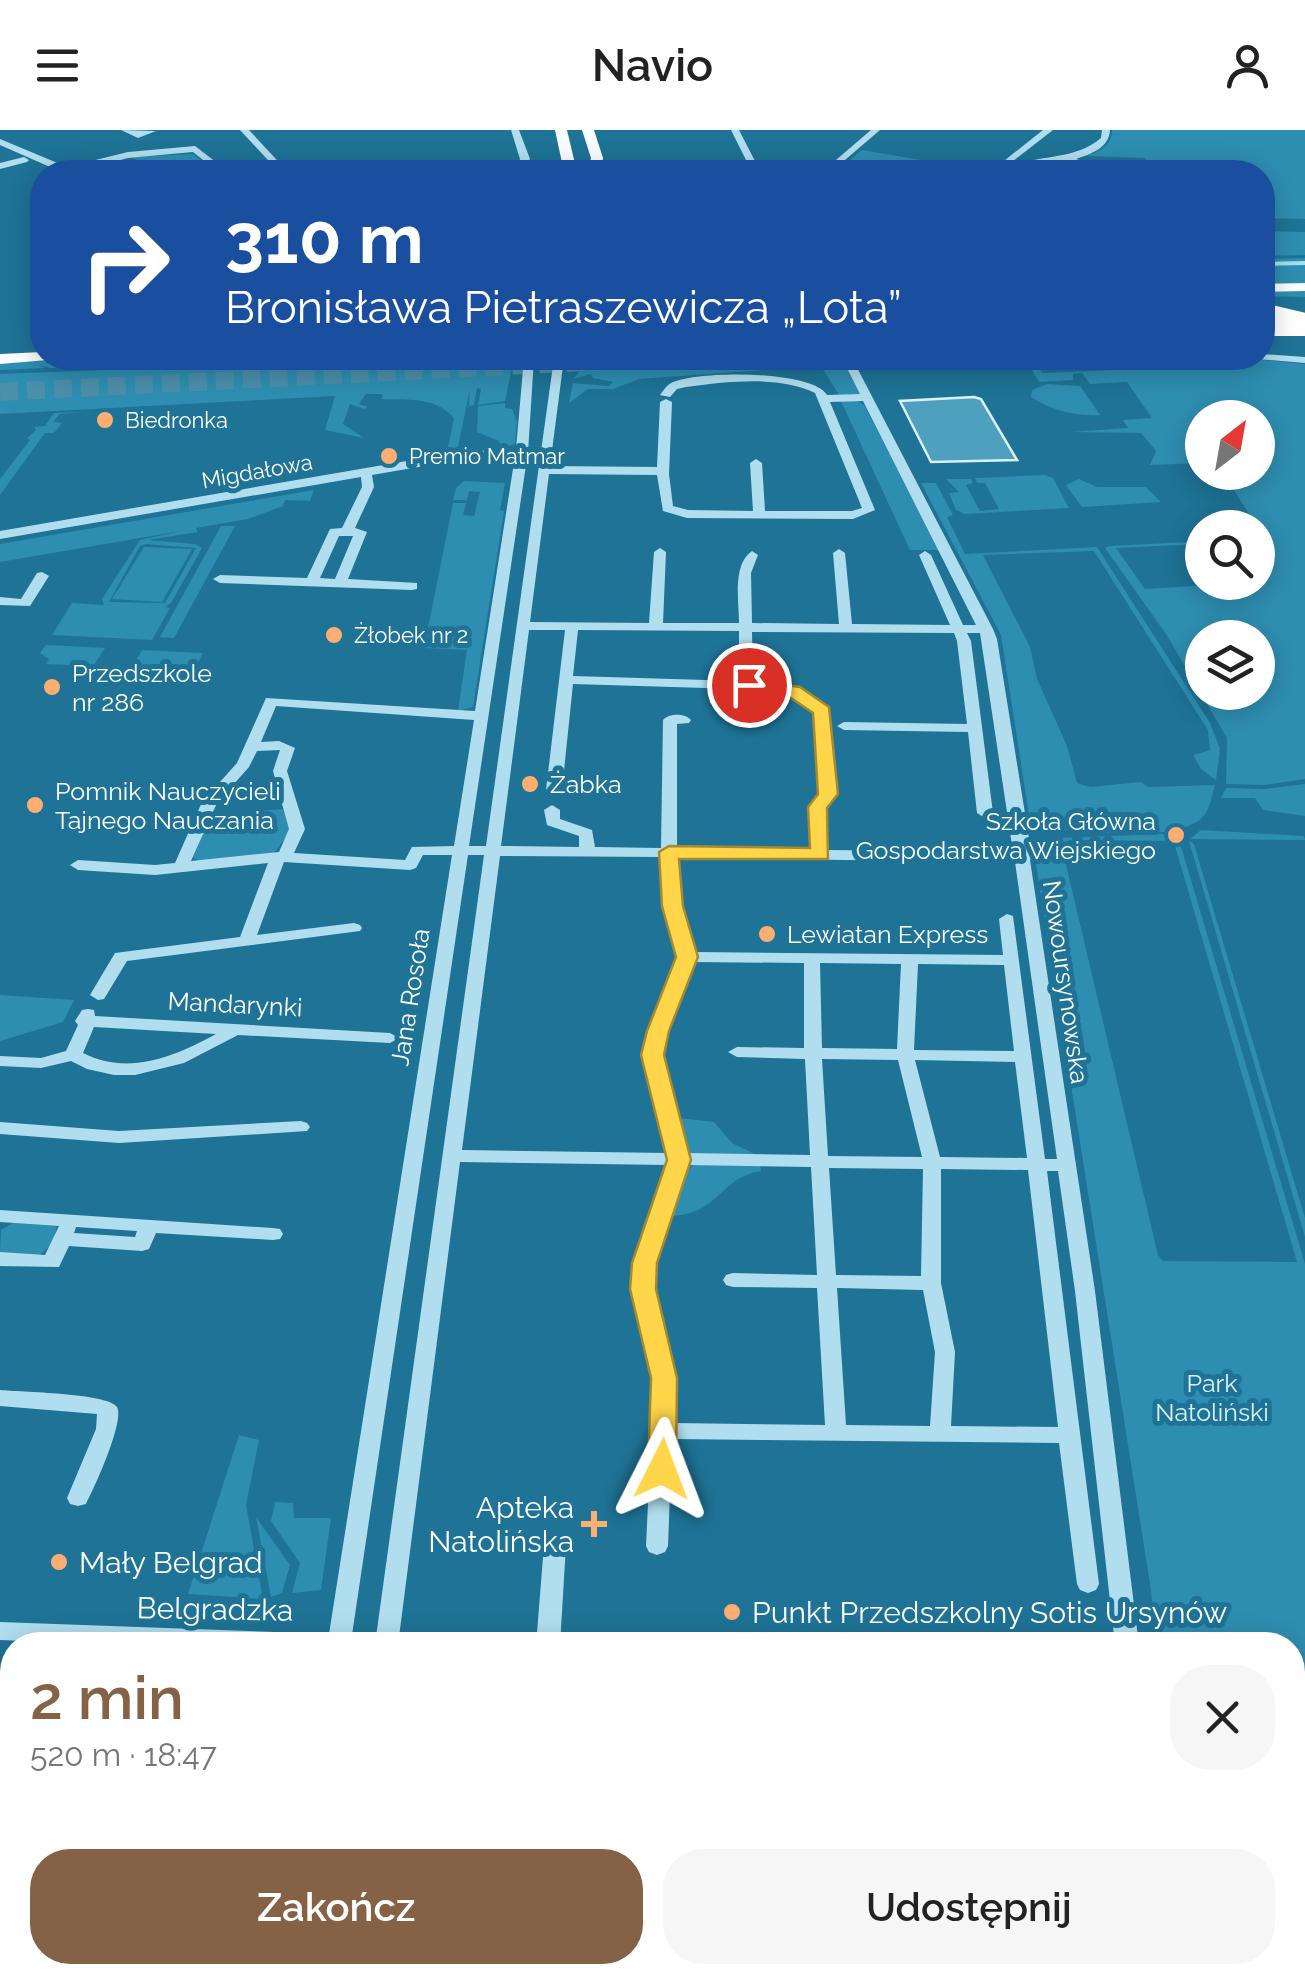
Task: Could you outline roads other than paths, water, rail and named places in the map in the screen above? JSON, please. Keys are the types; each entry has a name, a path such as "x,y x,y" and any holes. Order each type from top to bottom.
{"highway":[{"path":"1275,316 1305,319"},
{"path":"1275,330 1305,330"}],"main road":[{"path":"561,130 568,160"},
{"path":"588,130 597,160"},
{"path":"1275,279 1305,278"},
{"path":"1275,287 1305,286"},
{"path":"0,359 30,358"}],"street":[{"path":"126,130 138,135 164,130"},
{"path":"244,130 273,160"},
{"path":"515,130 524,160"},
{"path":"736,130 750,160"},
{"path":"840,160 876,130"},
{"path":"1010,160 1049,130"},
{"path":"1061,160 1095,150 1105,139 1106,130"},
{"path":"0,146 30,162"},
{"path":"0,146 33,160"},
{"path":"109,160 194,148 210,160"},
{"path":"0,166 24,160"},
{"path":"1275,357 1305,360"},
{"name":"Jana Rosoła","path":"342,1632 522,452 528,370"},
{"path":"388,1632 556,370"},
{"name":"Nowoursynowska","path":"853,370 986,628 1024,857 1088,1310 1125,1632"},
{"path":"793,381 817,388 823,399 869,510 853,515 759,514 670,510 664,504 666,399 673,386 691,382 793,381"},
{"path":"823,399 866,397"},
{"name":"Migdałowa","path":"0,535 480,452 522,452"},
{"path":"756,463 759,514"},
{"path":"544,470 663,471"},
{"path":"348,532 368,487 366,472"},
{"path":"312,582 334,532 361,532 340,584"},
{"path":"656,626 660,552"},
{"path":"838,553 846,628"},
{"path":"746,675 746,573 752,555"},
{"path":"924,555 960,628 985,813"},
{"path":"0,601 25,603 42,576"},
{"path":"220,579 412,586"},
{"path":"524,626 986,628"},
{"path":"554,790 572,626"},
{"path":"566,680 776,686 813,702 822,711 828,788 818,807 820,855"},
{"path":"180,867 210,802 254,747 271,701 482,716"},
{"path":"657,1546 664,1378 643,1289 645,1263 679,1160 653,1055 658,1031 687,957 672,906 669,852 670,720 684,720"},
{"path":"844,726 974,728"},
{"path":"246,942 296,829 280,772 288,748 254,747"},
{"path":"552,810 554,822 587,833 587,851"},
{"path":"78,865 155,870 281,857 410,865 418,850 1024,857"},
{"path":"1007,918 1088,1584"},
{"path":"98,996 121,957 354,928"},
{"path":"687,957 1012,960"},
{"path":"812,958 813,1053 836,1433"},
{"path":"910,959 905,1055 932,1161 932,1283 945,1352 940,1432"},
{"name":"Mandarynki","path":"73,1055 88,1017 390,1038"},
{"path":"0,1061 40,1063 73,1055 106,1067 149,1068 199,1050 237,1029"},
{"path":"737,1052 1023,1058"},
{"path":"0,1128 119,1137 301,1128"},
{"path":"453,1156 1065,1164"},
{"path":"0,1216 142,1244 148,1226 273,1234"},
{"path":"0,1259 52,1262 66,1230"},
{"path":"732,1280 932,1283"},
{"path":"0,1398 108,1410 106,1429 78,1498"},
{"path":"664,1430 1069,1434"},
{"path":"549,1632 555,1545"}],"waterway":[{"path":"1275,264 1305,263"}],"tunnel":[{"path":"0,392 429,370"}],"place":[{"name":"Biedronka","path":"105,420"},
{"name":"Premio Matmar","path":"389,456"},
{"name":"Żłobek nr 2","path":"334,635"},
{"name":"Przedszkole nr 286","path":"52,687"},
{"name":"Żabka","path":"530,784"},
{"name":"Pomnik Nauczycieli Tajnego Nauczania","path":"35,805"},
{"name":"Szkoła Główna Gospodarstwa Wiejskiego","path":"1176,835"},
{"name":"Lewiatan Express","path":"767,934"},
{"name":"Apteka Natolińska","path":"594,1524"},
{"name":"Mały Belgrad","path":"59,1562"},
{"name":"Punkt Przedszkolny Sotis Ursynów","path":"732,1612"}],"park label":[{"name":"Park Natoliński","path":"1212,1398"}]}
